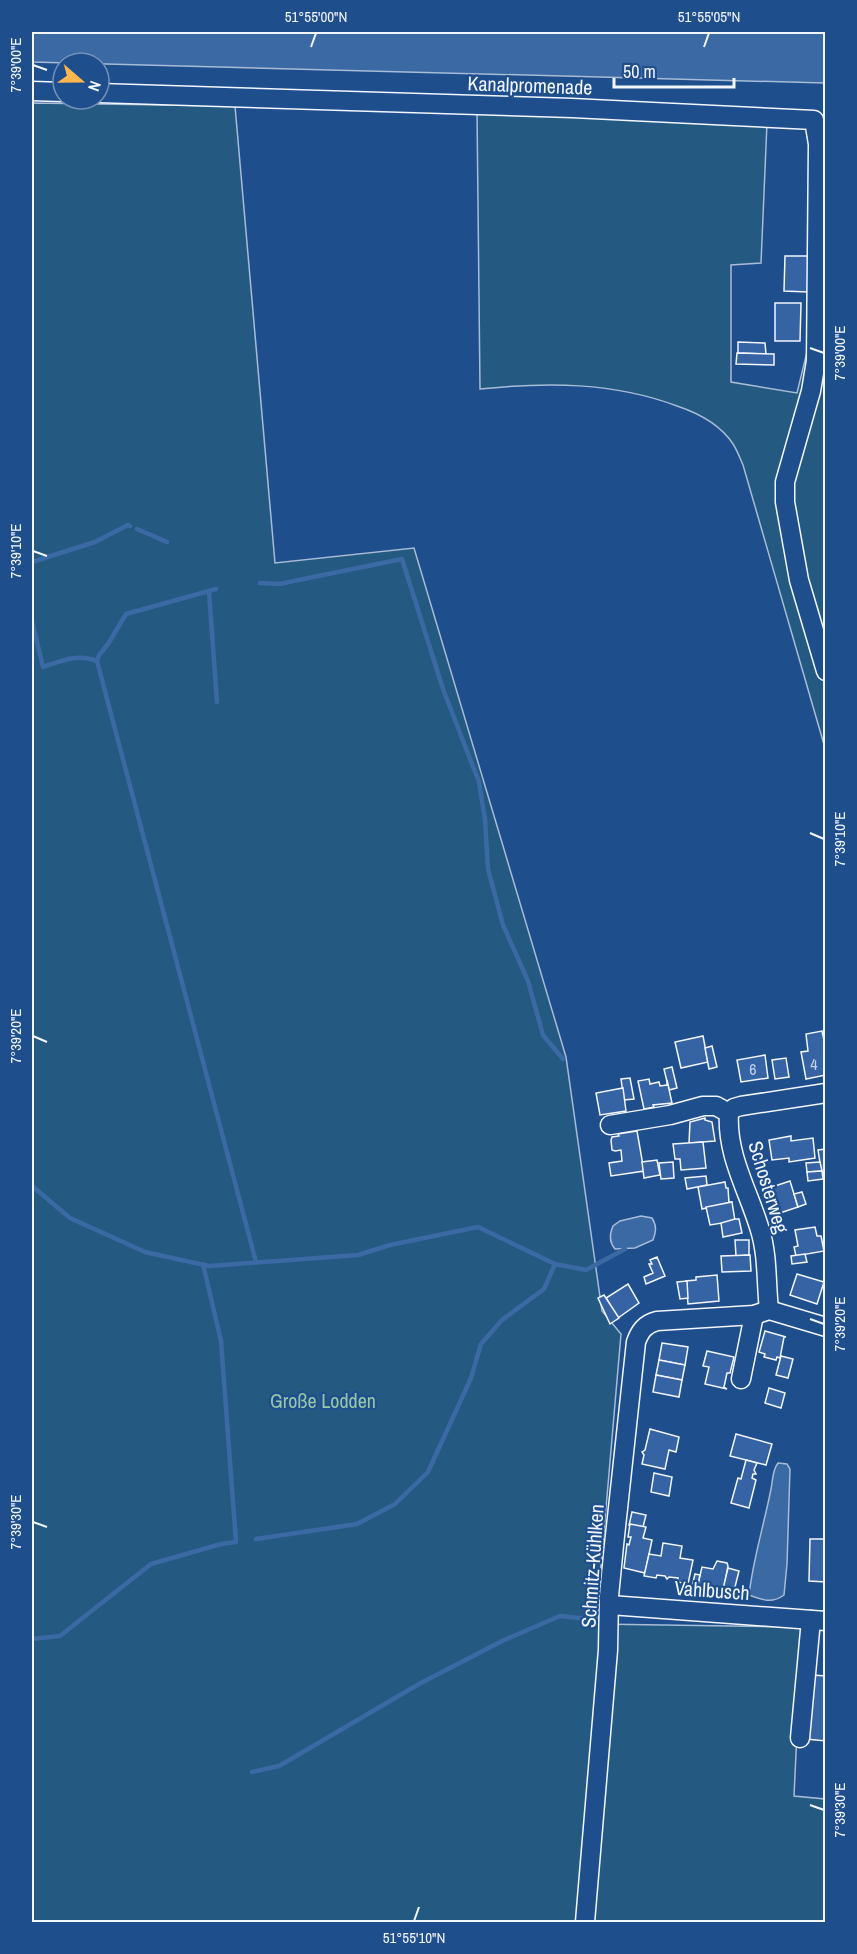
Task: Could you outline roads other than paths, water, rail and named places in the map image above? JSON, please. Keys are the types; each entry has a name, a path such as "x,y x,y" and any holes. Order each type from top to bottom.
{"street":[{"path":"32,91 51,92"},
{"name":"Kanalpromenade","path":"111,93 572,108 814,120 818,144 816,361 811,391 785,482 785,502 800,580 825,671"},
{"path":"610,1125 660,1117 703,1106 716,1106 729,1113 741,1106 825,1092"},
{"name":"Schosterweg","path":"729,1113 729,1134 738,1170 761,1232 762,1313"},
{"path":"741,1379 762,1313"},
{"name":"Schmitz-Kühlken","path":"585,1923 608,1662 614,1545 636,1342 640,1331 657,1321 762,1313 825,1327"},
{"name":"Vahlbusch","path":"610,1605 818,1620 800,1738"}],"waterway":[{"path":"32,562 95,542 130,526"},
{"path":"137,529 167,542"},
{"path":"260,583 279,584 402,559 443,689 479,782 485,820 488,869 503,925 528,981 543,1035 563,1059"},
{"path":"32,621 43,667 76,658 97,661 126,614 216,589"},
{"path":"209,591 217,702"},
{"path":"97,661 256,1262"},
{"path":"32,1186 70,1218 145,1252 209,1266 358,1255 390,1245 478,1227 555,1264 586,1270 625,1249"},
{"path":"32,1639 60,1636 151,1564 221,1544 236,1542 221,1341 203,1264"},
{"path":"256,1539 357,1524 395,1504 428,1472 471,1378 481,1344 502,1320 544,1289 555,1264"},
{"path":"252,1772 279,1766 419,1684 502,1641 560,1616 589,1619"}],"park label":[{"name":"Große Lodden","path":"323,1400"}]}
